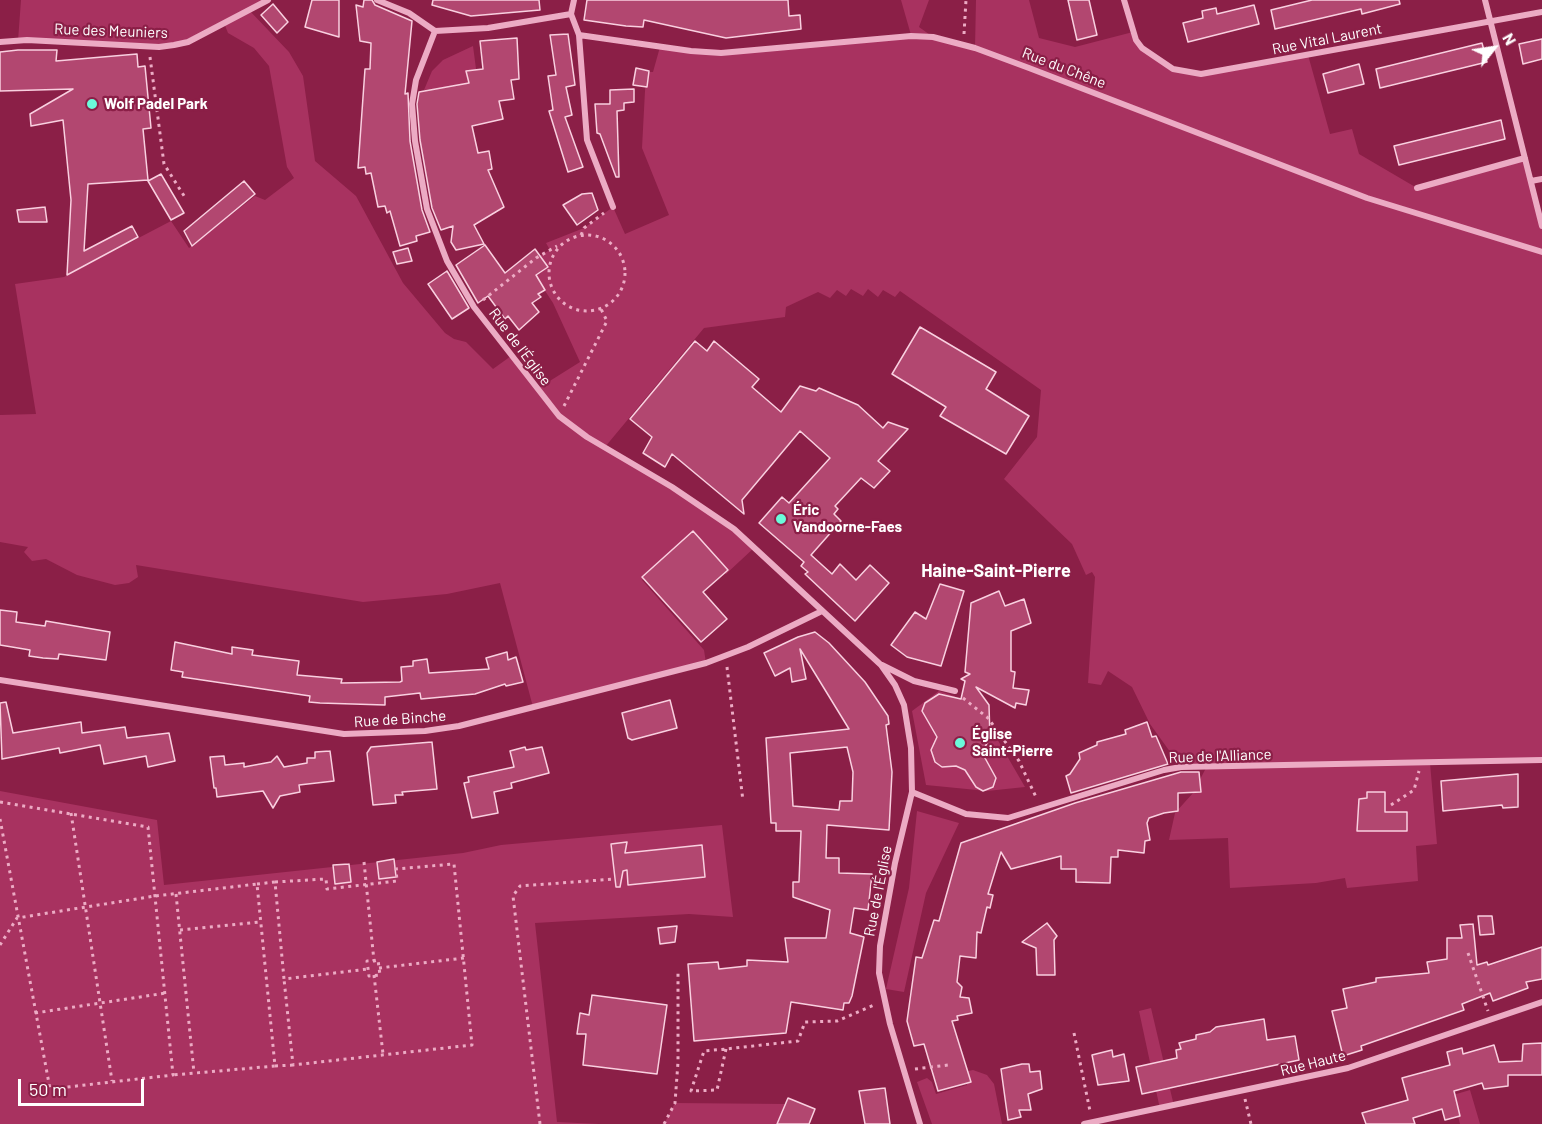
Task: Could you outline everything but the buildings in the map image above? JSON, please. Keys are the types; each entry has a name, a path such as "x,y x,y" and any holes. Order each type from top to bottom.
{"street":[{"name":"Rue des Meuniers","path":"0,42 27,40 148,46 188,42 268,0"},
{"path":"377,0 409,13 435,32 488,28 571,14"},
{"path":"574,0 571,14 579,34 587,140 613,207"},
{"name":"Rue Vital Laurent","path":"1124,0 1133,32 1142,48 1164,65 1182,73 1202,74 1542,12"},
{"path":"1485,0 1542,226"},
{"name":"Rue de l'Église","path":"435,32 416,80 412,104 415,141 427,209 447,261 474,307 559,416 587,437 672,487 734,529 881,665 895,685 903,705 910,748 912,792 895,863 880,946 879,973 884,1000 920,1124"},
{"name":"Rue du Chêne","path":"579,34 691,51 721,53 911,36 933,37 1063,80 1367,198 1542,252"},
{"path":"1417,188 1525,158"},
{"path":"1531,182 1542,179"},
{"name":"Rue de Binche","path":"0,680 345,734 425,731 459,726 726,656 822,611"},
{"name":"Rue de l'Église","path":"881,665 914,681 955,691"},
{"name":"Rue de l'Alliance","path":"912,792 966,814 1008,818 1164,770 1181,767 1542,760"},
{"name":"Rue Haute","path":"1084,1124 1244,1092 1348,1068 1542,1002"}],"path":[{"path":"962,46 966,0"},
{"path":"148,46 164,164 186,199"},
{"path":"580,235 584,228 613,207"},
{"path":"474,307 536,258 567,240 580,235 593,235 610,243 622,257 625,269 620,293 601,309 576,310 555,295 550,284 550,265 558,248 567,240"},
{"path":"559,416 607,321 601,309"},
{"path":"726,656 743,801"},
{"path":"955,691 988,718 1019,761 1041,809"},
{"path":"1391,805 1414,790 1419,764"},
{"path":"0,802 148,827 173,1076"},
{"path":"71,813 112,1081"},
{"path":"0,819 17,918 50,1089 472,1045 454,864 396,869 397,881 366,885 327,889 326,879 275,882 156,896 17,918 0,945"},
{"path":"364,862 374,961"},
{"path":"540,1124 513,896 520,886 615,879"},
{"path":"275,882 293,1065"},
{"path":"257,884 274,1066"},
{"path":"177,894 194,1073"},
{"path":"180,930 260,921"},
{"path":"1468,953 1490,1018"},
{"path":"379,968 464,958"},
{"path":"378,960 379,968 380,975 369,976 367,961 378,960"},
{"path":"284,978 368,969"},
{"path":"664,1124 675,1103 678,1062 678,971"},
{"path":"374,975 383,1054"},
{"path":"35,1013 166,993"},
{"path":"726,1049 717,1090 691,1092 704,1051 798,1041 805,1022 837,1021 884,1000"},
{"path":"1074,1034 1093,1122"},
{"path":"902,1065 924,1069 948,1065"},
{"path":"1244,1092 1251,1124"}],"shaded area":[{"path":"21,0 268,0 249,10 289,52 303,76 315,161 356,196 403,283 445,333 454,339 466,342 493,369 511,356 537,389 580,362 553,303 534,274 536,258 550,250 546,243 584,228 613,207 625,234 669,215 642,148 646,72 653,72 660,47 745,51 911,35 901,0 929,0 919,27 933,37 975,48 976,0 1029,0 1039,38 1075,47 1133,32 1136,40 1164,65 1202,74 1308,55 1330,134 1352,129 1359,154 1417,188 1525,158 1542,226 1542,760 1430,763 1437,844 1416,846 1418,881 1347,888 1345,878 1316,883 1230,888 1228,838 1169,840 1175,813 1193,793 1207,766 1181,767 1150,724 1132,687 1108,671 1101,685 1088,683 1095,577 1092,572 1086,575 1072,544 1004,479 1037,437 1041,390 900,291 895,297 883,290 878,297 868,289 863,296 851,289 846,296 837,290 830,298 818,292 786,307 785,317 704,328 605,447 672,487 755,547 726,574 691,535 642,580 704,650 706,663 533,707 500,583 447,594 363,602 136,565 138,577 129,583 115,585 77,575 46,559 32,561 24,552 28,547 0,542 0,415 36,414 15,284 64,277 171,221 189,248 255,196 265,200 294,178 287,167 269,66 254,48 228,33 224,23 174,45 18,41"},
{"path":"473,46 478,84 424,90 432,71 443,60"},
{"path":"939,691 954,696 985,718 1025,787 987,791 926,785 912,711"},
{"path":"0,791 157,820 164,885 463,853 501,845 722,825 733,917 689,914 535,923 557,1122 599,1124 0,1124"},
{"path":"917,811 959,823 926,893 904,992 886,989 909,888"},
{"path":"1151,1008 1174,1106 1160,1109 1139,1011"},
{"path":"973,1070 987,1075 994,1084 1002,1124 932,1124 917,1082 927,1078 932,1082 936,1094 967,1085 964,1072"},
{"path":"1470,1090 1480,1124 1460,1124 1453,1095"},
{"path":"675,1103 785,1104 777,1124 664,1124"}],"place":[{"name":"Wolf Padel Park","path":"92,104"},
{"name":"Éric Vandoorne-Faes","path":"781,519"},
{"name":"Église Saint-Pierre","path":"960,743"}],"district":[{"name":"Haine-Saint-Pierre","path":"996,571"}]}
